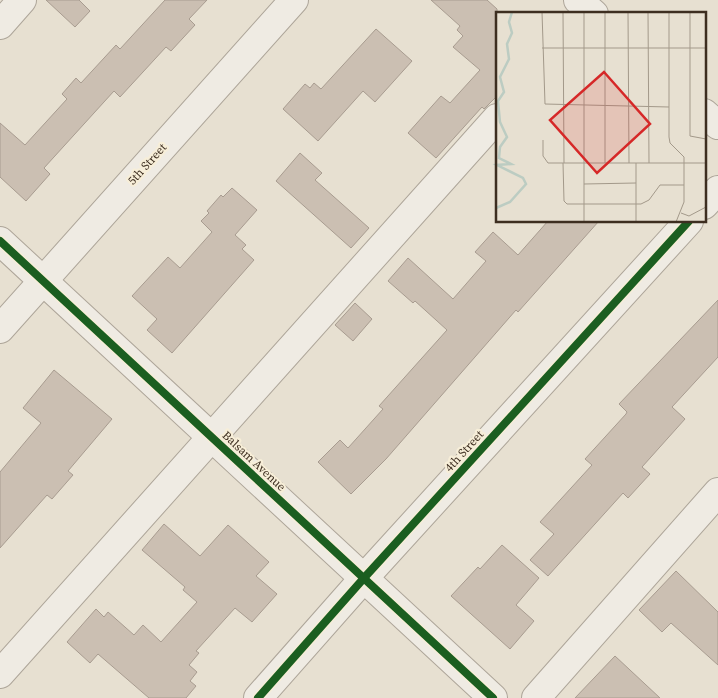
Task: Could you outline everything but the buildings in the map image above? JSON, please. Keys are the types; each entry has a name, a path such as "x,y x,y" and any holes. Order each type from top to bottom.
{"street":[{"path":"0,25 22,0"},
{"name":"5th Street","path":"0,329 294,0"},
{"path":"706,115 718,125"},
{"path":"0,674 496,119"},
{"path":"706,203 718,190"},
{"name":"4th Street","path":"258,698 364,578 688,222"},
{"name":"Balsam Avenue","path":"0,241 493,698"},
{"path":"536,698 718,492"}],"cycle path":[{"path":"258,698 364,578 688,222"},
{"path":"0,241 493,698"}]}
